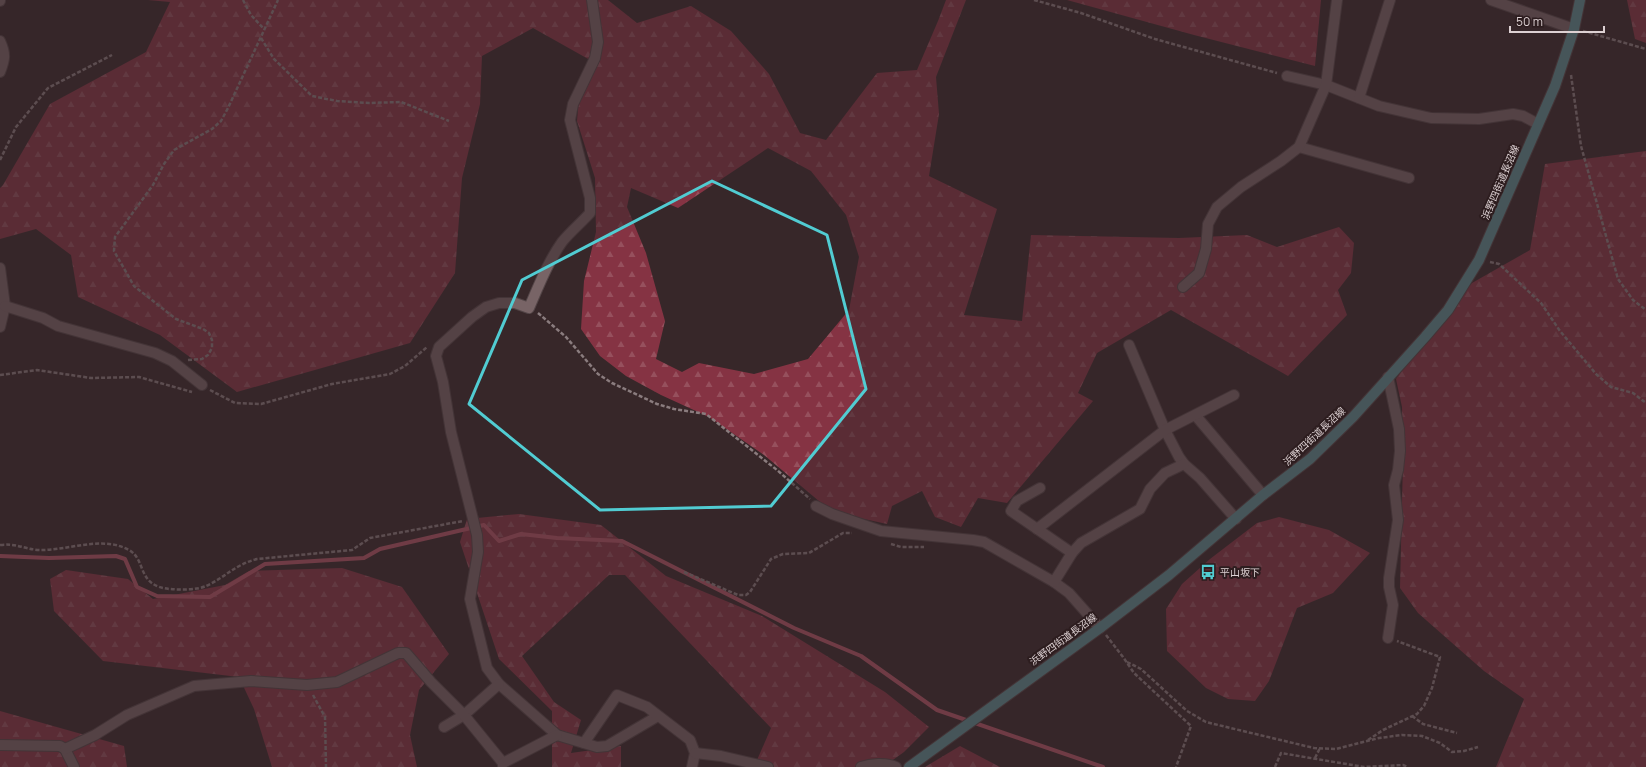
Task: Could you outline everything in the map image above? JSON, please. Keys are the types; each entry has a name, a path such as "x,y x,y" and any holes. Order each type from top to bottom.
{"main road":[{"name":"浜野四街道長沼線","path":"909,767 1100,628 1169,575 1263,495 1310,459 1352,417 1448,310 1479,260 1555,86 1574,29 1580,0"}],"street":[{"path":"592,0 598,42 597,48 595,58 573,104 570,120 590,198 590,213 564,241 554,255 546,269 529,308 515,303 499,303 486,307 472,317 439,347 436,356 443,382 451,432 474,519 478,552 470,599 487,668 499,684 557,735 596,747 608,746 658,716"},
{"path":"1183,287 1199,273 1206,249 1208,224 1217,207 1241,187 1281,161 1298,147 1326,85 1334,13 1337,0"},
{"path":"1359,98 1390,0"},
{"path":"1490,0 1574,29"},
{"path":"0,41 4,50 5,61 0,72"},
{"path":"1287,76 1326,85 1379,106 1431,118 1479,119 1513,114 1523,116 1538,124"},
{"path":"1298,147 1409,178"},
{"path":"0,268 5,306 0,328"},
{"path":"5,306 43,318 58,326 155,354 172,361 202,385"},
{"path":"1129,345 1165,430 1184,464 1200,478 1236,519"},
{"path":"1388,377 1399,429 1400,451 1398,470 1394,485 1398,520 1389,578 1389,587 1393,605 1388,638"},
{"path":"1037,529 1165,430 1196,416 1234,395"},
{"path":"1196,416 1263,495"},
{"path":"1054,582 1072,553 1081,544 1140,509 1150,489 1165,474 1184,464"},
{"path":"1040,488 1018,501 1011,511 1072,553"},
{"path":"816,506 839,517 881,531 984,542 1054,582 1069,593 1088,612 1100,628"},
{"path":"65,749 95,735 127,715 194,686 251,681 307,685 337,682 398,653 406,653 431,682 464,715 503,765 557,735"},
{"path":"444,727 464,715 499,684"},
{"path":"584,743 617,695 647,707 690,740 695,753 692,767"},
{"path":"0,745 60,746 65,749 74,767"},
{"path":"695,753 721,756 768,767"},
{"path":"861,767 869,764 892,765 896,767"}],"path":[{"path":"243,0 251,15 264,29"},
{"path":"172,361 177,359 202,359 208,355 212,348 212,340 209,333 203,329 176,319 134,286 114,251 115,237 153,185 164,164 174,150 212,129 221,121 278,0"},
{"path":"1034,0 1081,13 1155,39 1287,76"},
{"path":"1574,29 1646,50"},
{"path":"260,37 274,59 312,96 337,101 369,103 401,102 449,121"},
{"path":"0,160 16,127 48,88 112,55"},
{"path":"1565,56 1569,63 1581,146 1618,279 1633,300 1646,310"},
{"path":"1479,260 1499,264 1541,303 1560,331 1596,374 1610,387 1632,393 1646,403"},
{"path":"529,308 535,310 566,337 598,374 612,383 657,404 674,409 706,414 803,492 816,506"},
{"path":"202,385 235,403 261,404 332,384 390,374 405,366 429,347 439,347"},
{"path":"0,375 38,370 91,378 140,377 195,393"},
{"path":"0,545 11,544 38,550 103,544 116,546 129,550 135,554 144,575 156,586 170,589 200,588 214,582 246,562 257,559 352,550 370,538 474,519"},
{"path":"684,572 738,595 746,596 771,559 783,554 809,553 843,533 856,534"},
{"path":"886,543 901,547 924,548"},
{"path":"1100,628 1134,673 1191,726 1176,767"},
{"path":"1366,741 1383,730 1412,716 1424,706 1432,688 1440,658 1388,638"},
{"path":"1127,662 1141,669 1187,711 1206,722 1320,748 1336,749 1379,738 1402,735 1422,736 1440,743 1452,752 1464,751 1478,747"},
{"path":"307,685 325,717 326,767"},
{"path":"1412,716 1423,724 1457,733"},
{"path":"1314,758 1320,748"},
{"path":"1275,767 1281,753 1364,767 1403,765 1408,767"}],"highlighted area":[{"path":"712,181 827,235 866,389 771,506 600,510 469,404 522,280"}],"green space":[{"path":"148,0 608,0 637,23 691,6 731,31 769,74 800,133 826,140 877,73 917,70 946,0 966,0 936,77 939,114 929,176 997,209 964,315 1022,321 1031,235 1179,238 1247,235 1277,247 1339,227 1354,243 1351,273 1338,290 1347,315 1288,376 1171,310 1097,353 1078,393 1093,401 1007,503 978,498 961,527 935,517 922,491 892,506 887,524 832,512 764,455 709,417 661,395 626,376 600,356 581,329 584,281 596,232 595,178 577,121 580,84 590,60 533,28 482,56 480,104 462,178 455,273 410,343 237,392 160,335 78,297 71,255 36,229 0,239 0,188 50,104 146,52 170,2","holes":["768,148 811,171 846,215 859,257 849,310 808,359 754,374 699,363 682,372 656,359 665,321 646,253 627,207 631,188 678,208"]},
{"path":"1067,0 1321,0 1315,66 1194,35"},
{"path":"1627,0 1646,0 1646,43 1635,39"},
{"path":"1646,151 1646,767 1496,767 1524,699 1484,671 1418,613 1400,588 1403,460 1402,407 1396,379 1414,352 1472,283 1530,250 1545,164"},
{"path":"519,514 601,525 666,576 762,616 885,692 929,727 904,752 883,767 754,767 771,728 625,575 609,575 522,656 554,702 581,720 571,753 621,746 621,767 552,767 552,711 499,659 460,542 467,519"},
{"path":"1279,517 1329,530 1370,553 1333,593 1297,608 1269,681 1255,701 1228,699 1206,688 1167,651 1166,609 1182,584 1210,559 1257,523"},
{"path":"342,568 402,587 449,654 419,690 410,735 417,767 272,767 254,709 239,677 103,661 54,611 50,579 66,570 128,579 153,599 225,585 249,571"},
{"path":"0,711 124,746 127,767 0,767"},
{"path":"960,746 1000,767 925,767"}],"waterway":[{"path":"0,556 49,558 116,556 125,559 137,587 157,596 210,597 265,564 364,558 380,549 484,525 499,541 521,534 557,538 622,541 794,628 861,656 937,710 1103,767"}],"place":[{"name":"平山坂下","path":"1208,572"}]}
